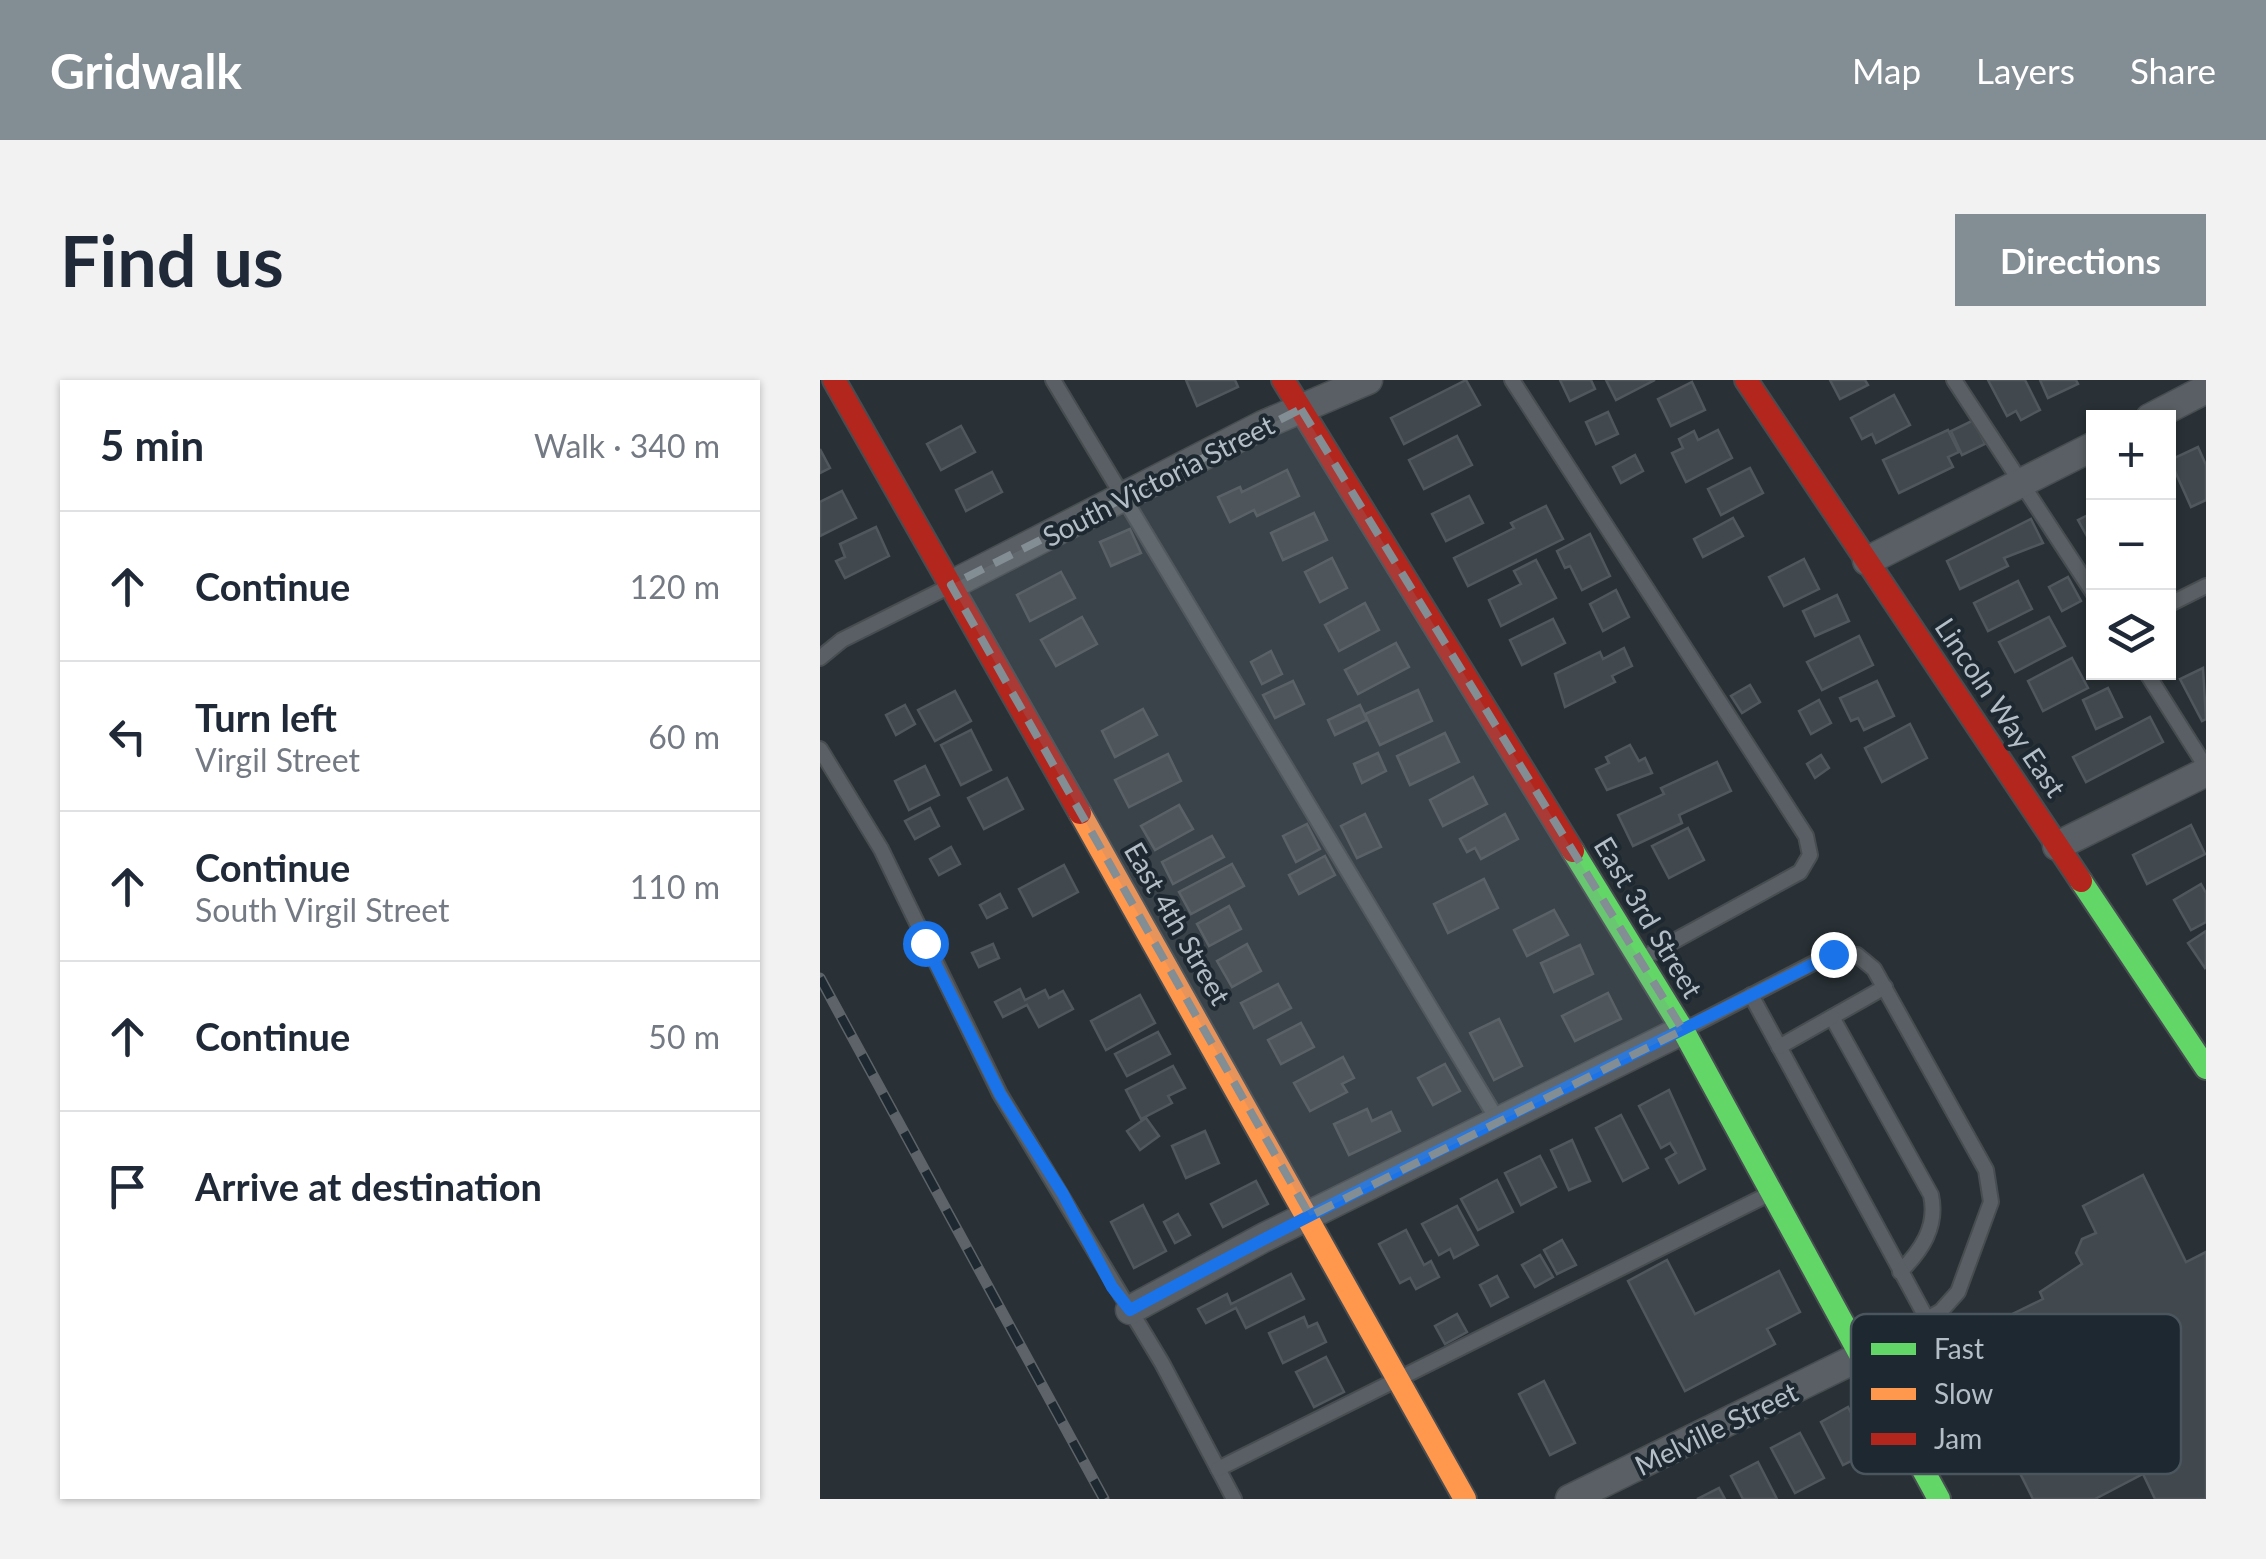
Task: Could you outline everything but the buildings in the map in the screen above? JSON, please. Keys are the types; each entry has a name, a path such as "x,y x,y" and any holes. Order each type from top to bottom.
{"street":[{"name":"East 4th Street","path":"834,380 1310,1216 1465,1499"},
{"name":"East 3rd Street","path":"1282,380 1683,1030 1851,1338"},
{"name":"South Victoria Street","path":"950,585 1300,409 1368,380"},
{"name":"Lincoln Way East","path":"1746,380 2206,1068"},
{"path":"2165,410 2204,389"},
{"path":"1867,562 2086,450"},
{"path":"2058,846 2206,770"},
{"path":"1130,1310 1683,1030"},
{"name":"Melville Street","path":"1570,1499 1851,1361"},
{"name":"East 3rd Street","path":"1925,1474 1939,1499"}],"lane":[{"path":"1053,380 1500,1124"},
{"path":"1512,380 1806,836 1810,855 1800,872 1640,960"},
{"path":"1954,380 2091,590"},
{"path":"820,658 842,640 950,585"},
{"path":"2176,601 2206,586"},
{"path":"2151,680 2206,770"},
{"path":"820,749 881,848 1000,1094 1063,1194 1234,1499"},
{"path":"1683,1030 1833,954 1857,955 1874,969 1986,1170 1990,1202 1958,1292 1936,1314"},
{"path":"1779,1047 1884,987"},
{"path":"1751,995 1924,1314"},
{"path":"1832,1016 1931,1195 1934,1207 1925,1246 1900,1272"},
{"path":"1218,1469 1771,1192"}],"highlighted area":[{"path":"1301,409 1683,1030 1310,1216 951,585"}],"railway":[{"path":"820,978 1104,1499"}],"traffic: fast":[{"path":"1573,851 1683,1030 1851,1338"},
{"path":"2081,881 2206,1068"},
{"path":"1925,1474 1939,1499"}],"traffic: slow":[{"path":"1080,813 1465,1499"}],"traffic: jam":[{"path":"834,380 1080,813"},
{"path":"1283,380 1573,851"},
{"path":"1746,380 2081,881"}],"route":[{"path":"925,943 1000,1094 1063,1194 1112,1287 1130,1310 1265,1237 1631,1059 1833,954"}]}
